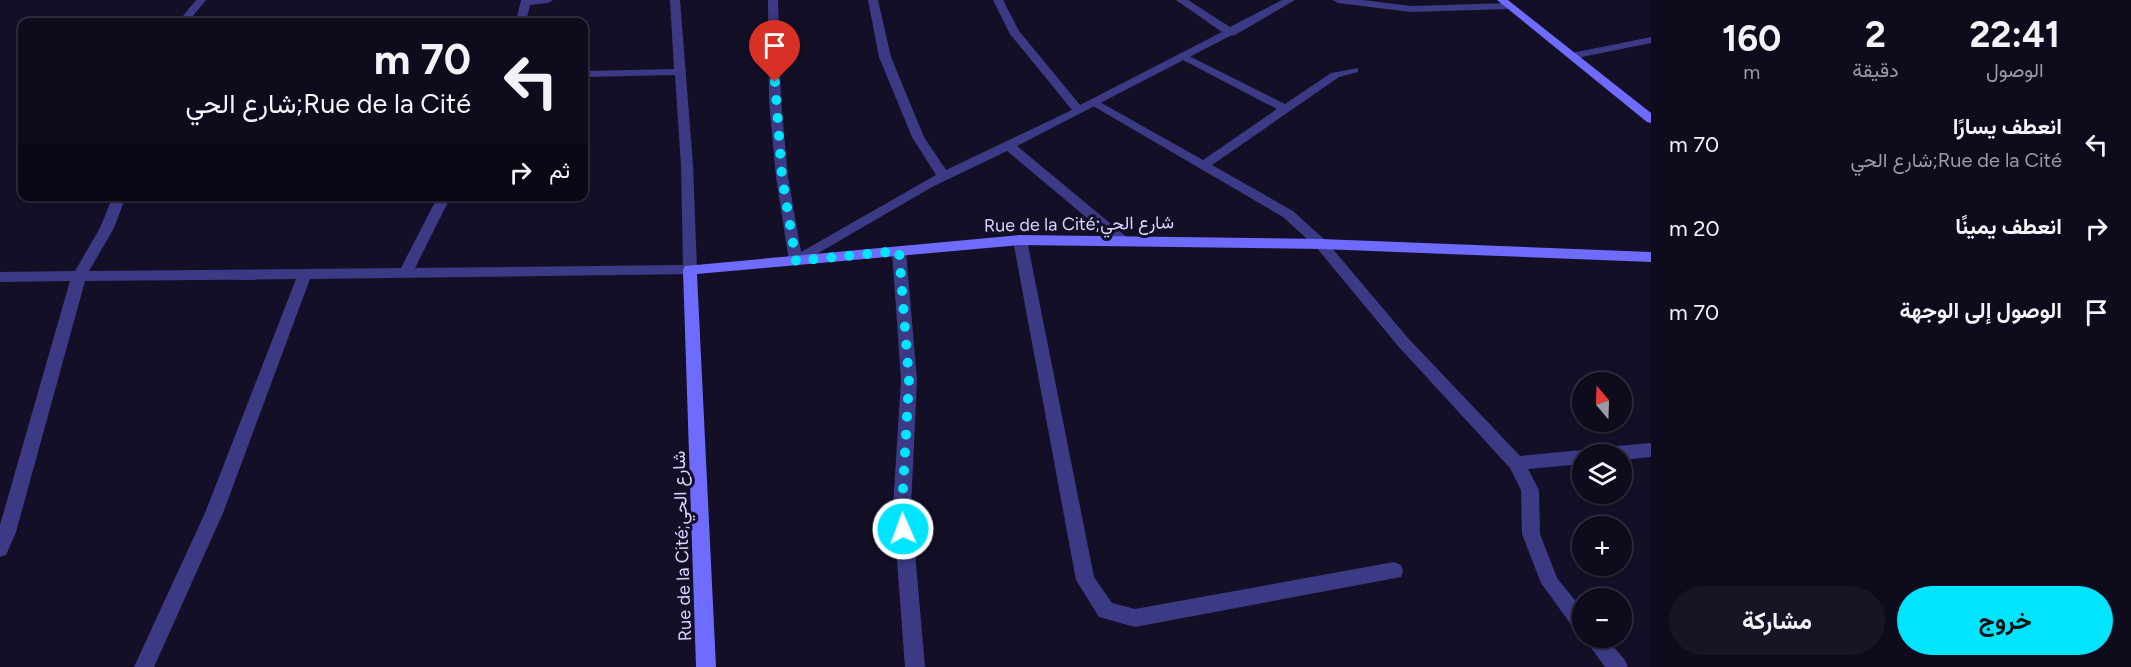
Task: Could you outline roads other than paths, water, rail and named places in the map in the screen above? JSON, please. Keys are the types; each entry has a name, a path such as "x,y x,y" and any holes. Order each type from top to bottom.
{"street":[{"path":"186,18 201,0"},
{"path":"522,18 525,1 548,0"},
{"path":"0,277 690,270 687,165 675,0"},
{"path":"773,0 776,111 782,177 796,261 943,176 1079,111 1290,0"},
{"path":"873,0 885,57 918,137 943,176"},
{"path":"998,0 1014,32 1079,111"},
{"path":"1181,0 1231,33"},
{"path":"1338,0 1411,9 1506,3 1651,119"},
{"path":"1572,56 1651,40"},
{"path":"1185,57 1286,109"},
{"path":"1203,166 1335,75 1354,70"},
{"path":"588,74 680,72"},
{"path":"1094,103 1288,214 1321,244 1403,342 1516,463 1530,490 1531,534 1550,583 1572,610"},
{"path":"1008,145 1123,241"},
{"path":"0,549 79,276 106,228 118,201"},
{"path":"405,273 442,201"},
{"path":"1020,240 1085,580 1106,611 1135,618 1394,571"},
{"name":"Rue de la Cité;شارع الحي","path":"706,667 690,270 1020,240 1321,244 1651,257"},
{"path":"899,251 909,380 902,507 915,667"},
{"path":"144,667 214,513 305,274"},
{"path":"1632,452 1651,450"},
{"path":"1516,463 1572,458"},
{"path":"1602,648 1618,667"}]}
